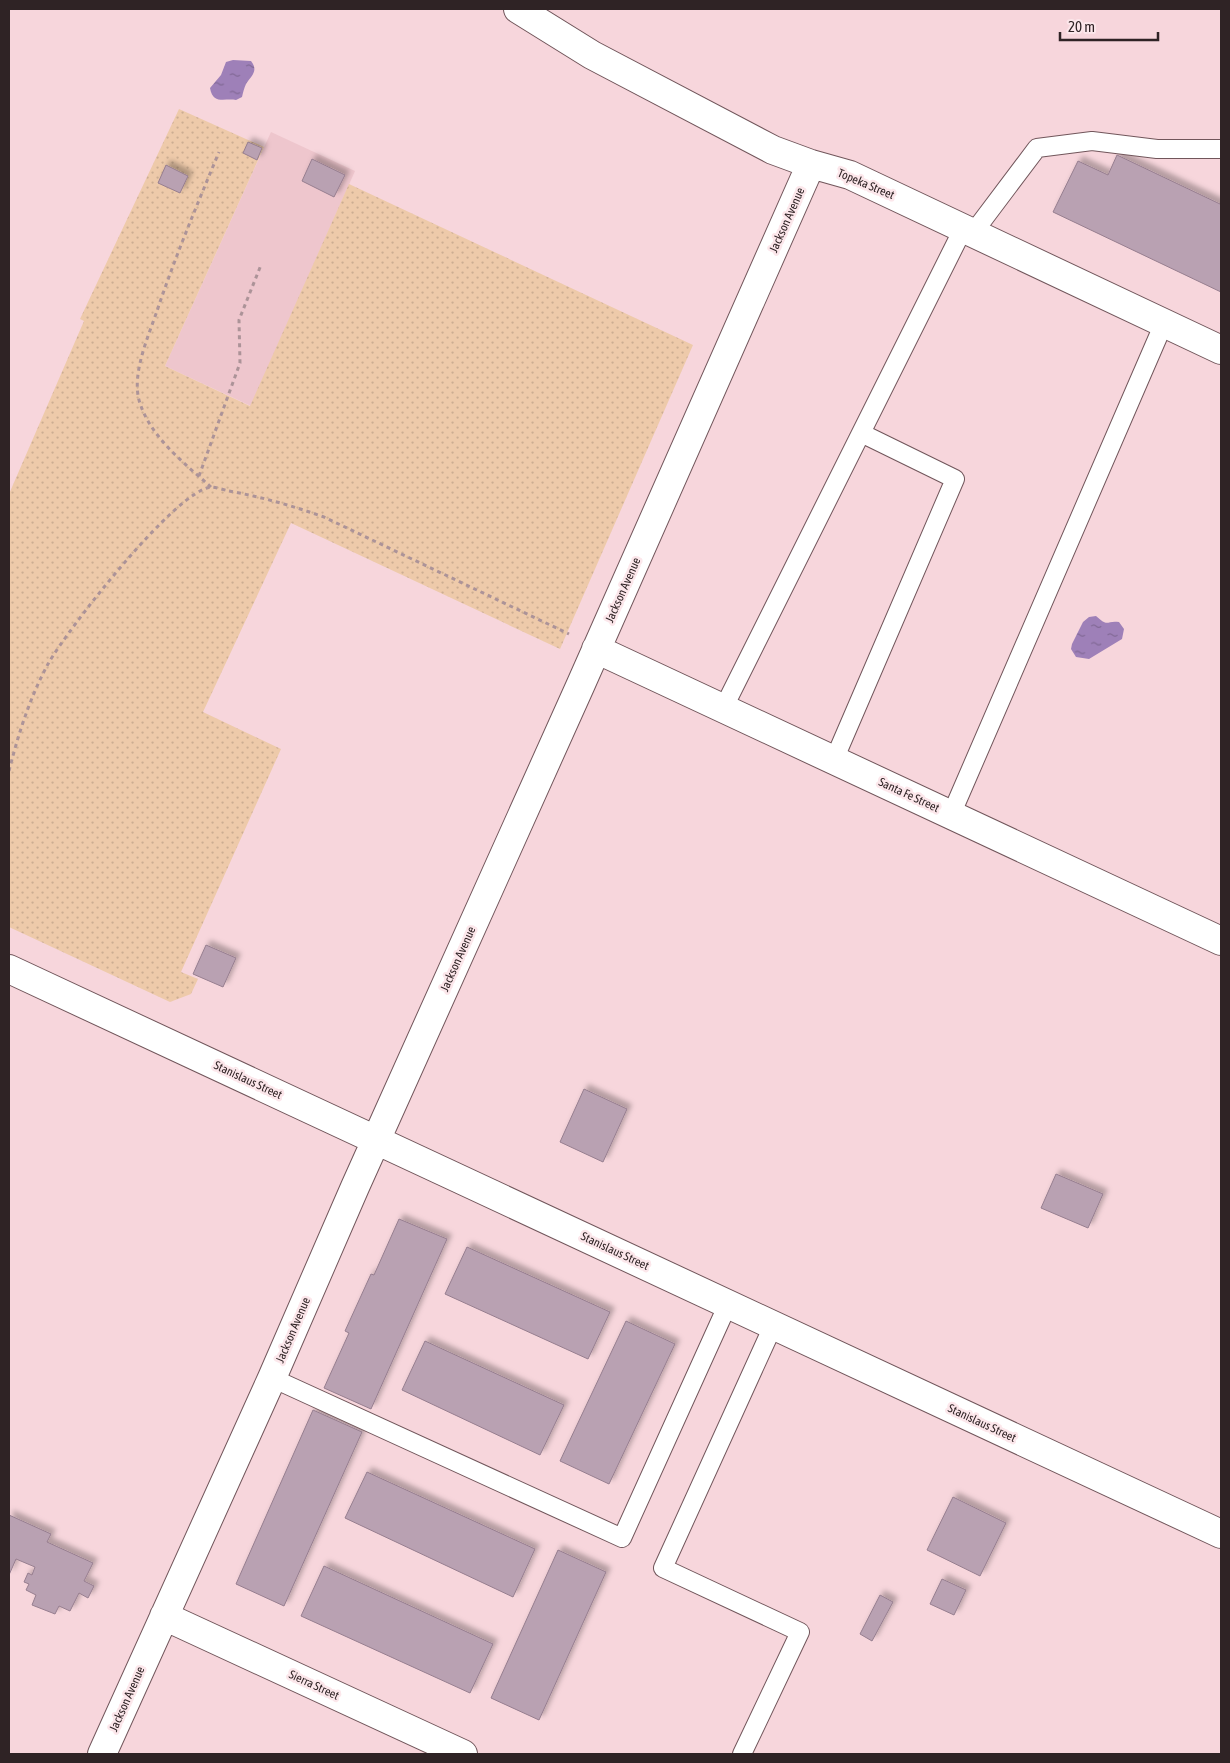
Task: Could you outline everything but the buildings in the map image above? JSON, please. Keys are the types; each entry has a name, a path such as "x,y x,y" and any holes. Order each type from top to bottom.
{"street":[{"name":"Topeka Street","path":"518,9 592,56 773,150 811,164 850,175 1221,350"},
{"name":"Jackson Avenue","path":"102,1754 272,1378 355,1187 811,164"},
{"name":"Santa Fe Street","path":"596,649 1221,941"},
{"name":"Stanislaus Street","path":"9,969 1221,1534"},
{"name":"Sierra Street","path":"164,1616 464,1754"}],"lane":[{"path":"723,709 861,433 968,231 1037,148 1092,141 1157,149 1221,149"},
{"path":"951,815 1164,323"},
{"path":"834,760 955,479 861,433"},
{"path":"272,1378 622,1538 728,1304"},
{"path":"742,1754 800,1632 662,1568 773,1326"}],"path":[{"path":"219,152 174,260 144,350 137,384 145,414 166,447 211,487 282,502 324,517 561,630 596,649"},
{"path":"198,476 240,363 239,320 261,265"},
{"path":"9,771 15,746 31,703 48,664 67,636 88,607 161,523 193,494 211,487"}],"shaded area":[{"path":"179,109 264,147 165,366 250,406 349,184 693,345 560,649 291,523 203,712 281,749 181,972 198,979 191,994 170,1002 9,927 9,494 84,321 80,319"},
{"path":"271,132 355,171 251,406 165,366"}],"water":[{"path":"233,60 251,61 254,71 246,84 242,97 236,100 216,99 211,93 210,88 221,75 226,62"},
{"path":"1096,616 1106,623 1119,622 1124,629 1122,639 1089,659 1076,657 1071,649 1072,644 1083,622 1089,617"}]}
